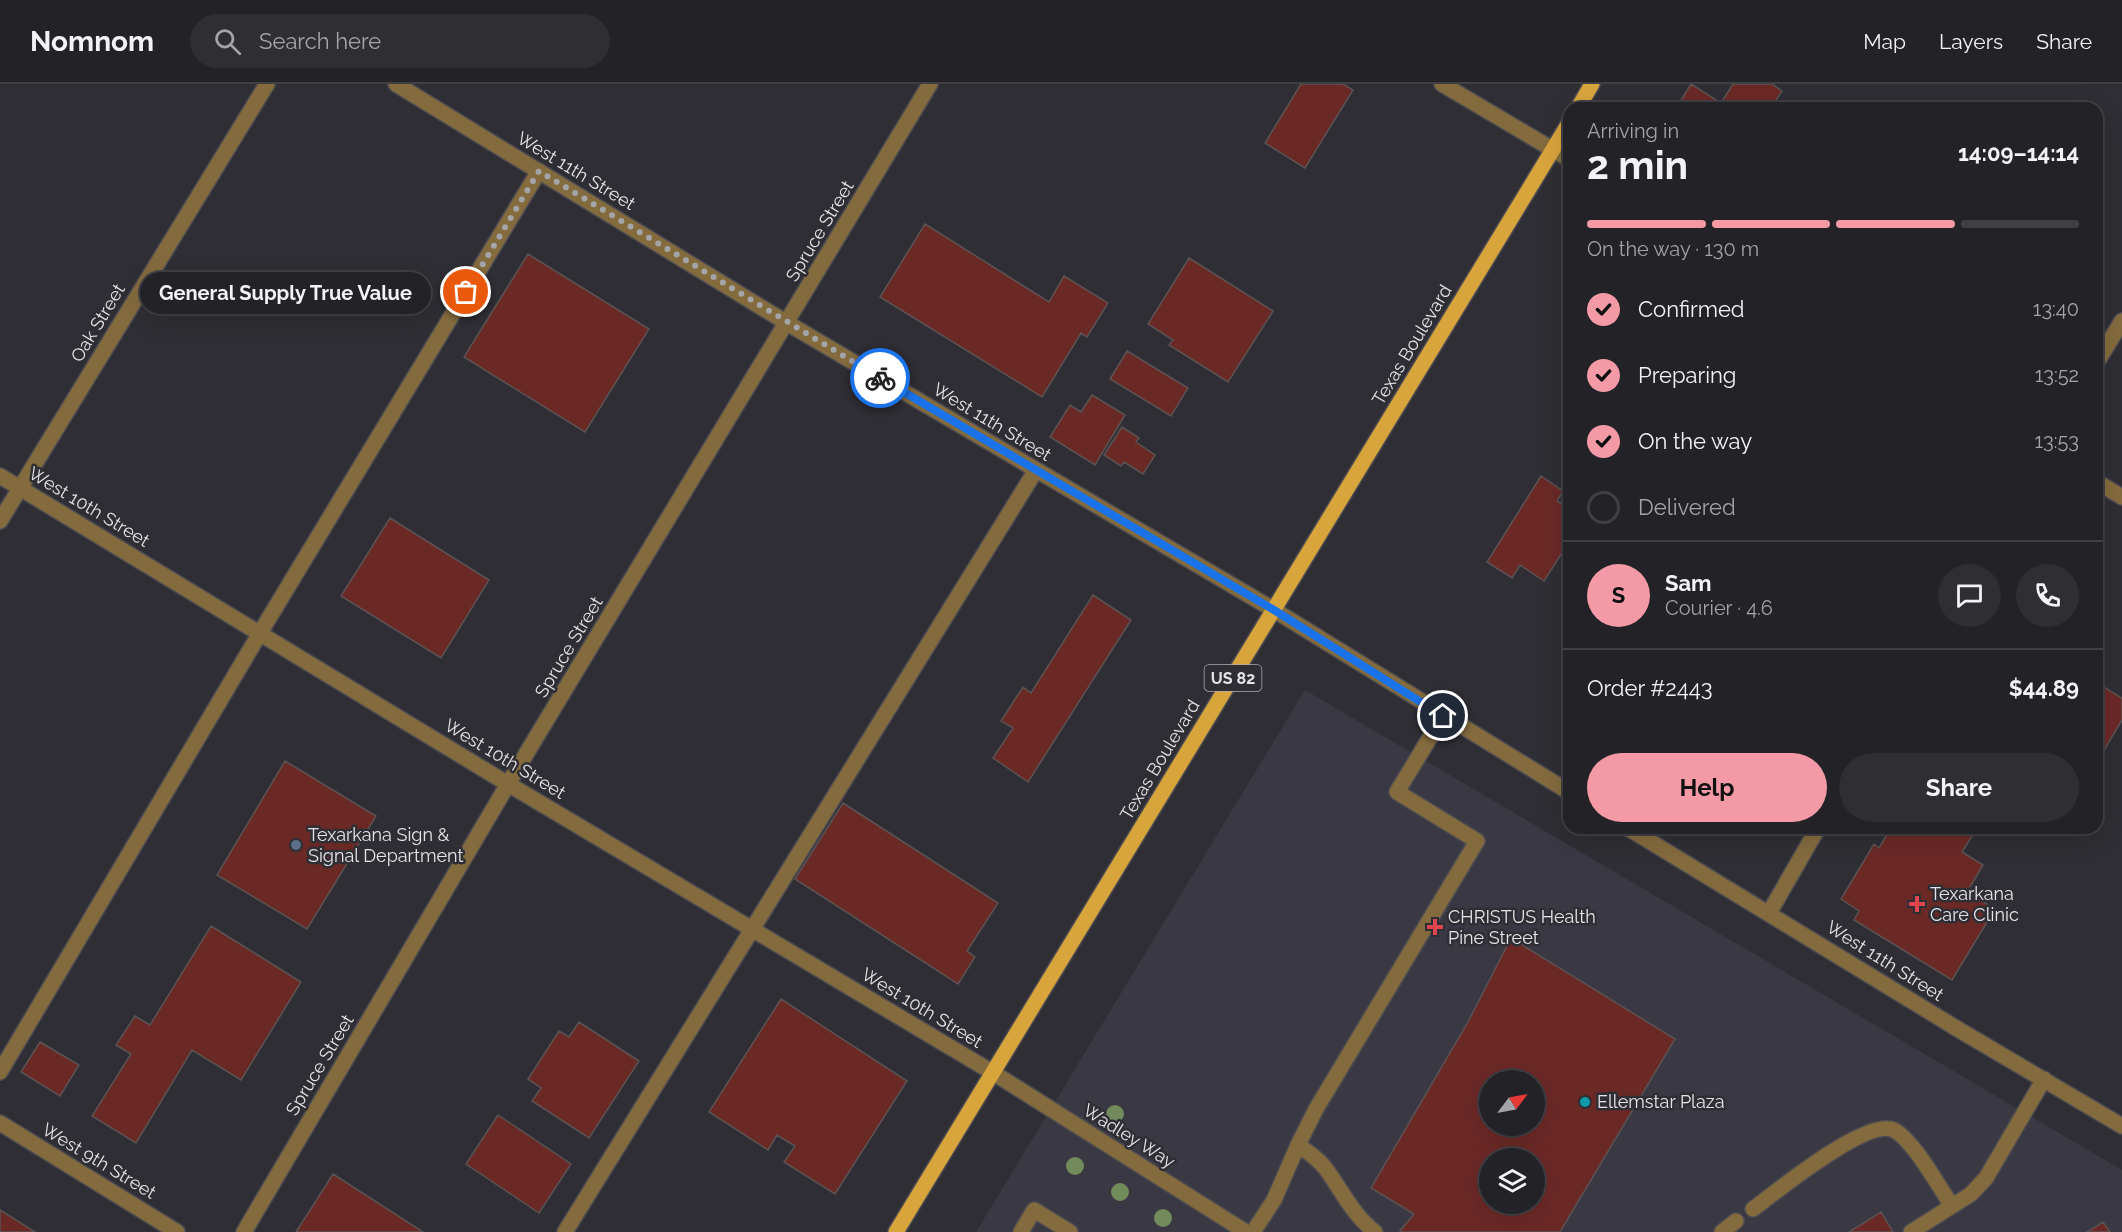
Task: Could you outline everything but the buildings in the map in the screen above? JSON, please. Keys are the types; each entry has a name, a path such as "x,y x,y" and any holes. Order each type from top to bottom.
{"main road":[{"path":"1582,102 1592,84"},
{"name":"Texas Boulevard","path":"896,1232 1563,133"}],"street":[{"name":"Oak Street","path":"0,521 267,84"},
{"name":"West 11th Street","path":"396,84 787,323 1274,610 1563,788"},
{"name":"Spruce Street","path":"244,1232 508,784 930,84"},
{"path":"1442,84 1563,156"},
{"path":"0,1072 260,633 539,171"},
{"path":"2103,352 2122,321"},
{"path":"565,1232 1036,470"},
{"name":"West 10th Street","path":"0,476 508,784 992,1072"},
{"path":"2103,486 2122,497"},
{"path":"1253,1232 1274,1200 1316,1109 1477,841 1397,792 1443,716"},
{"name":"West 11th Street","path":"1638,834 1951,1025 2122,1126"},
{"path":"1768,913 1814,834"},
{"name":"Wadley Way","path":"992,1072 1246,1232"},
{"path":"1911,1232 1971,1194 1986,1178 2044,1079"},
{"name":"West 9th Street","path":"0,1123 177,1232"},
{"path":"1753,1209 1839,1146 1870,1132 1884,1129 1893,1130 1905,1140 1918,1155 1952,1206"},
{"path":"1298,1145 1325,1168 1355,1213 1375,1232"},
{"path":"1021,1232 1034,1210 1070,1232"},
{"path":"1722,1232 1736,1221"}],"shaded area":[{"name":"CHRISTUS Health Pine Street","path":"1305,690 2122,1170 2122,1232 976,1232"}],"way so far":[{"path":"466,292 539,171 880,378"}],"place":[{"name":"General Supply True Value","path":"466,292"},
{"name":"Texarkana Sign & Signal Department","path":"296,845"},
{"name":"Texarkana Care Clinic","path":"1917,904"},
{"name":"CHRISTUS Health Pine Street","path":"1435,927"},
{"name":"Ellemstar Plaza","path":"1585,1102"}],"route":[{"path":"880,378 1274,610 1443,716"}]}
